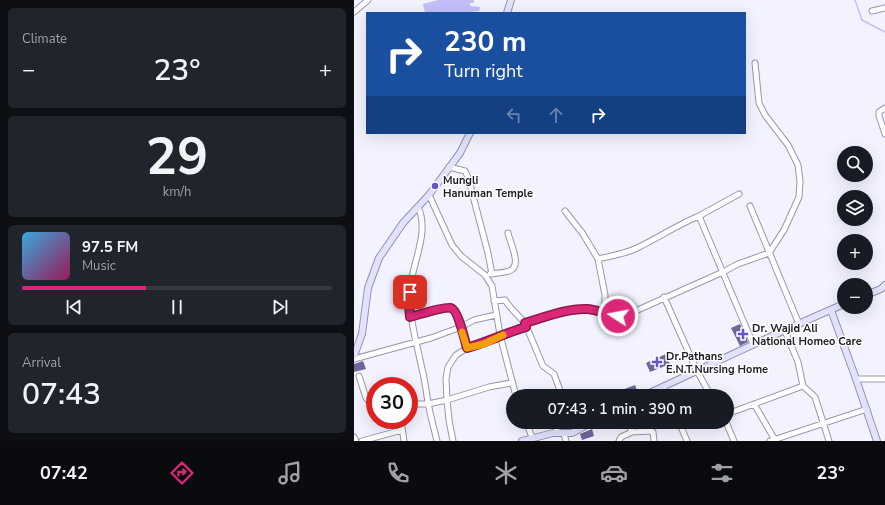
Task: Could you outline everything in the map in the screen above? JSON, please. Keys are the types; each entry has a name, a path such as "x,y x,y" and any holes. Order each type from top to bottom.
{"main road":[{"path":"507,12 511,0"},
{"path":"354,356 362,334 368,288 379,258 403,222 429,195 460,153 470,134"},
{"path":"873,292 885,286"},
{"path":"659,389 753,344 837,307"},
{"path":"831,310 877,441"},
{"path":"525,441 532,437 553,432 561,434 572,433 579,429"}],"street":[{"path":"354,12 368,0"},
{"path":"872,11 885,8"},
{"path":"453,441 449,420 446,379 448,367 456,356 467,348 484,344 525,325 554,314 580,309 591,309 608,315 618,316 631,313 738,264 769,253 794,212 799,197 800,181 798,164 788,145 765,114 759,102 755,63"},
{"path":"885,108 878,116 885,134"},
{"path":"449,167 465,171 468,177 492,274"},
{"path":"598,259 636,249 684,222 699,216 739,194"},
{"path":"429,195 452,245 461,256 485,275 492,286 500,336 513,389"},
{"path":"750,206 799,324"},
{"path":"418,207 422,232 411,281 409,304 410,317 437,441"},
{"path":"566,211 583,234 598,259 605,296 605,305 601,313"},
{"path":"699,216 753,344"},
{"path":"485,275 510,271 515,266 516,263 514,252 508,233"},
{"path":"664,297 697,371 707,389"},
{"path":"494,301 505,300 525,325 543,366 552,372 560,389"},
{"path":"410,317 450,307 455,312 467,348"},
{"path":"354,359 416,342 461,327 474,320 496,315"},
{"path":"785,331 798,362 803,386 815,397 829,441"},
{"path":"359,376 366,398"},
{"path":"856,379 885,379"},
{"path":"418,404 428,404 447,400 489,387 511,383"},
{"path":"734,411 803,386"},
{"path":"754,404 772,440 867,409"},
{"path":"529,429 532,437"},
{"path":"558,429 566,441"},
{"path":"682,429 687,441"},
{"path":"729,429 734,441"},
{"path":"362,441 402,430 404,441"},
{"path":"619,441 621,437 632,432 651,431 653,432 654,441"},
{"path":"354,437 356,441"}],"shaded area":[{"path":"438,0 474,0 474,3 470,3 470,6 480,7 479,11 470,12 425,12 423,4"}],"building":[{"path":"740,324 748,342 740,346 731,328"},
{"path":"666,354 670,364 650,372 646,363"},
{"path":"363,361 366,369 354,372 354,364"},
{"path":"635,385 637,389 624,389"},
{"path":"592,429 594,436 582,440 580,434"}],"waterway":[{"path":"855,0 862,20 885,32"}],"slow traffic":[{"path":"462,332 467,348 484,344 503,335"}],"place":[{"name":"Mungli Hanuman Temple","path":"435,186"},
{"name":"Dr. Wajid Ali National Homeo Care","path":"743,334"},
{"name":"Dr.Pathans E.N.T.Nursing Home","path":"657,362"}],"route":[{"path":"410,292 410,317 450,307 455,312 467,348 484,344 500,336 526,327 525,323 554,314 580,309 591,309 608,315 618,316"}]}
